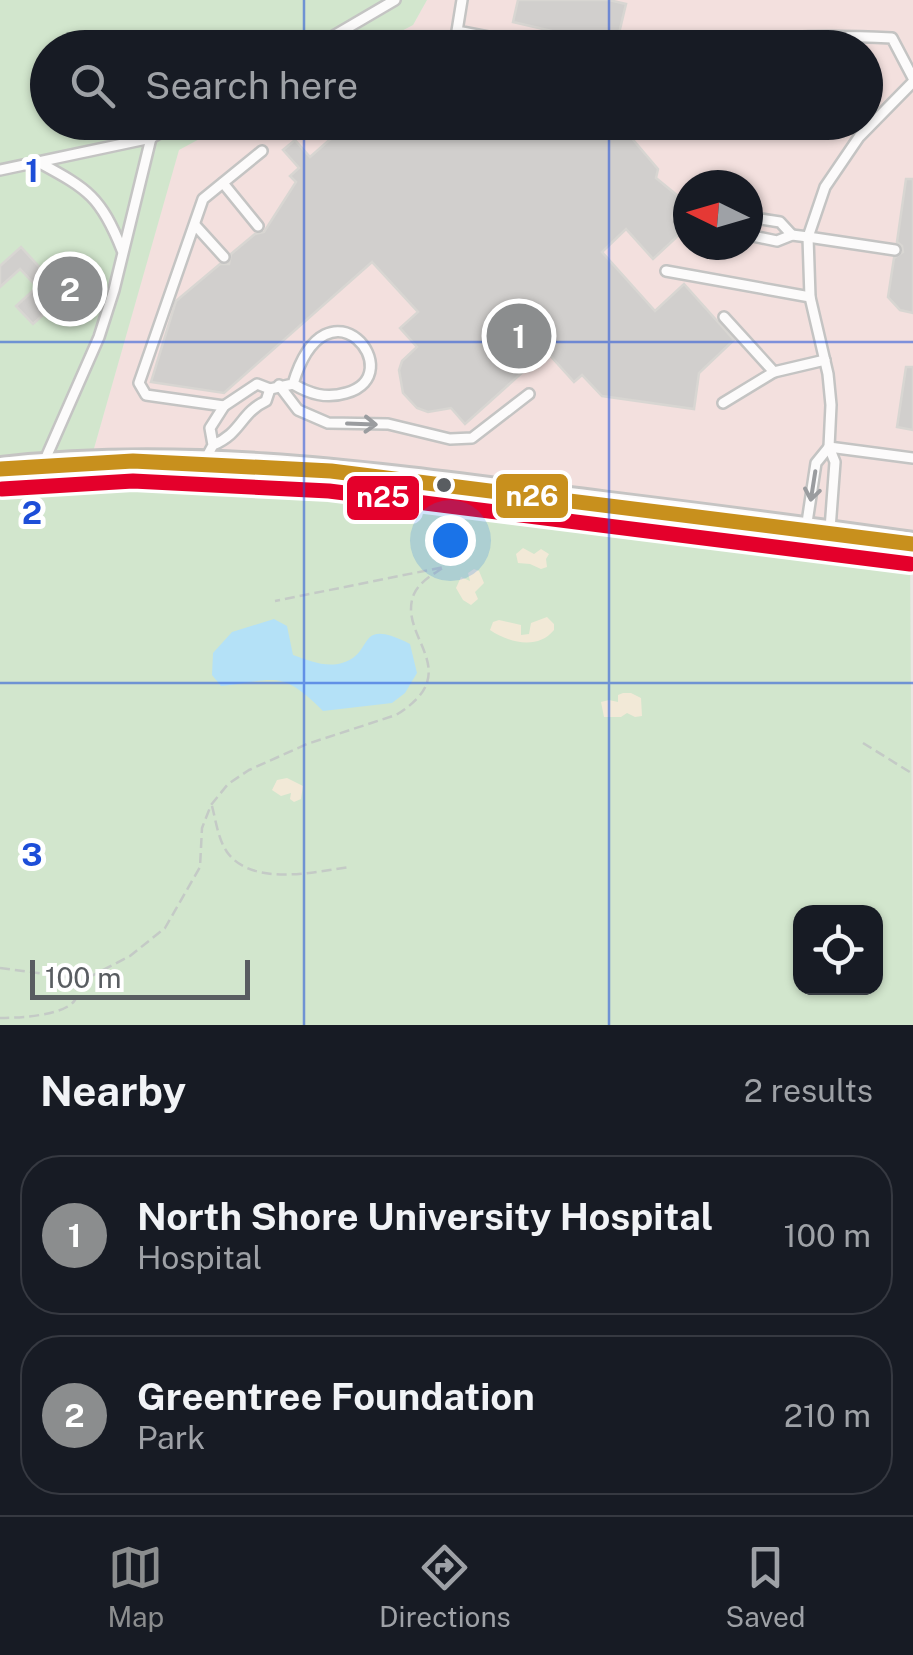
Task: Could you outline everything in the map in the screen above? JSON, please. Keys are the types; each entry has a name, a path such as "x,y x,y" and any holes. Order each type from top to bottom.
{"main road":[{"path":"0,468 209,452 913,544"}],"lane":[{"path":"344,30 396,0"},
{"path":"457,30 462,0"},
{"path":"883,38 892,38 913,80 883,110"},
{"path":"0,170 142,140"},
{"path":"44,464 99,337 151,140"},
{"path":"818,530 835,462 828,447 831,405 825,360 810,297 808,236 825,187 857,140"},
{"path":"224,406 146,394 139,384 203,199 262,151"},
{"path":"38,162 86,189 110,219 123,252"},
{"path":"222,183 258,226"},
{"path":"763,219 780,222 792,235"},
{"path":"194,225 224,257"},
{"path":"763,238 808,236 896,250"},
{"path":"666,271 810,297"},
{"path":"724,317 774,372"},
{"path":"209,452 210,428 224,406 257,384 293,384 311,394 349,393 362,386 370,373 370,359 356,338 342,331 326,332 306,356 293,384"},
{"path":"723,403 774,372 825,360"},
{"path":"274,387 298,410 328,422 388,424 450,439 472,438 529,394"},
{"path":"209,452 233,436 247,414 266,402 274,387"},
{"path":"828,447 913,458"},
{"path":"818,530 816,463 828,447"}],"path":[{"path":"76,984 130,956 165,928 200,867 202,828 212,805 228,784 306,744 396,715 409,707 426,686 429,663 412,618 414,594 420,584 444,567 275,601"},
{"path":"862,744 913,774"},
{"path":"212,805 228,854 243,867 304,874 350,867"},
{"path":"0,968 57,974 76,984"},
{"path":"0,1018 42,1016 65,1009 73,1002 76,984"}],"shaded area":[{"path":"427,0 913,0 913,544 89,466 179,149 196,140 883,140 883,30 403,30 413,25"}],"green space":[{"path":"0,0 427,0 413,25 403,30 30,30 30,140 198,140 179,150 89,466 214,464 910,544 913,1025 0,1025"}],"sand":[{"path":"523,548 534,554 541,549 549,554 547,567 518,563 516,554"},
{"path":"474,569 484,583 475,592 478,599 471,605 456,588 461,577 470,581 468,573"},
{"path":"547,617 554,630 532,642 514,641 490,630 493,622 499,620 521,625 521,635 529,634 531,623"},
{"path":"618,695 641,698 642,716 627,713 604,717 601,702 618,702"},
{"path":"287,778 303,786 301,799 294,802 291,793 281,796 272,790 277,780"}],"water":[{"path":"274,619 287,626 293,655 323,664 342,663 359,652 373,635 381,634 410,644 417,673 405,693 392,703 323,711 297,689 277,680 221,686 212,675 213,653 232,632"}],"building":[{"path":"518,0 609,0 626,4 620,30 547,30 513,22"},
{"path":"295,140 310,157 329,140 633,140 658,169 656,178 673,192 673,240 653,259 626,229 602,252 655,311 684,284 734,340 699,373 694,409 602,396 582,375 574,382 546,351 465,424 451,408 428,412 417,408 403,393 399,370 402,361 417,347 400,328 418,312 372,262 224,393 151,382 176,301 220,264 229,264 231,254 255,234 264,232 296,182 290,176 299,168 283,150"},
{"path":"906,179 913,179 913,313 900,310 888,297 894,258 903,252 897,242"},
{"path":"21,247 65,295 33,324 16,306 37,287 20,269 0,287 0,266"},
{"path":"906,367 913,367 913,430 897,427"}],"transit line":[{"name":"n26","path":"0,469 133,461 331,471 913,544"},
{"name":"n25","path":"2,489 133,481 329,491 910,564"}],"place":[{"name":"Greentree Foundation","path":"70,289"},
{"name":"North Shore University Hospital","path":"519,336"}]}
